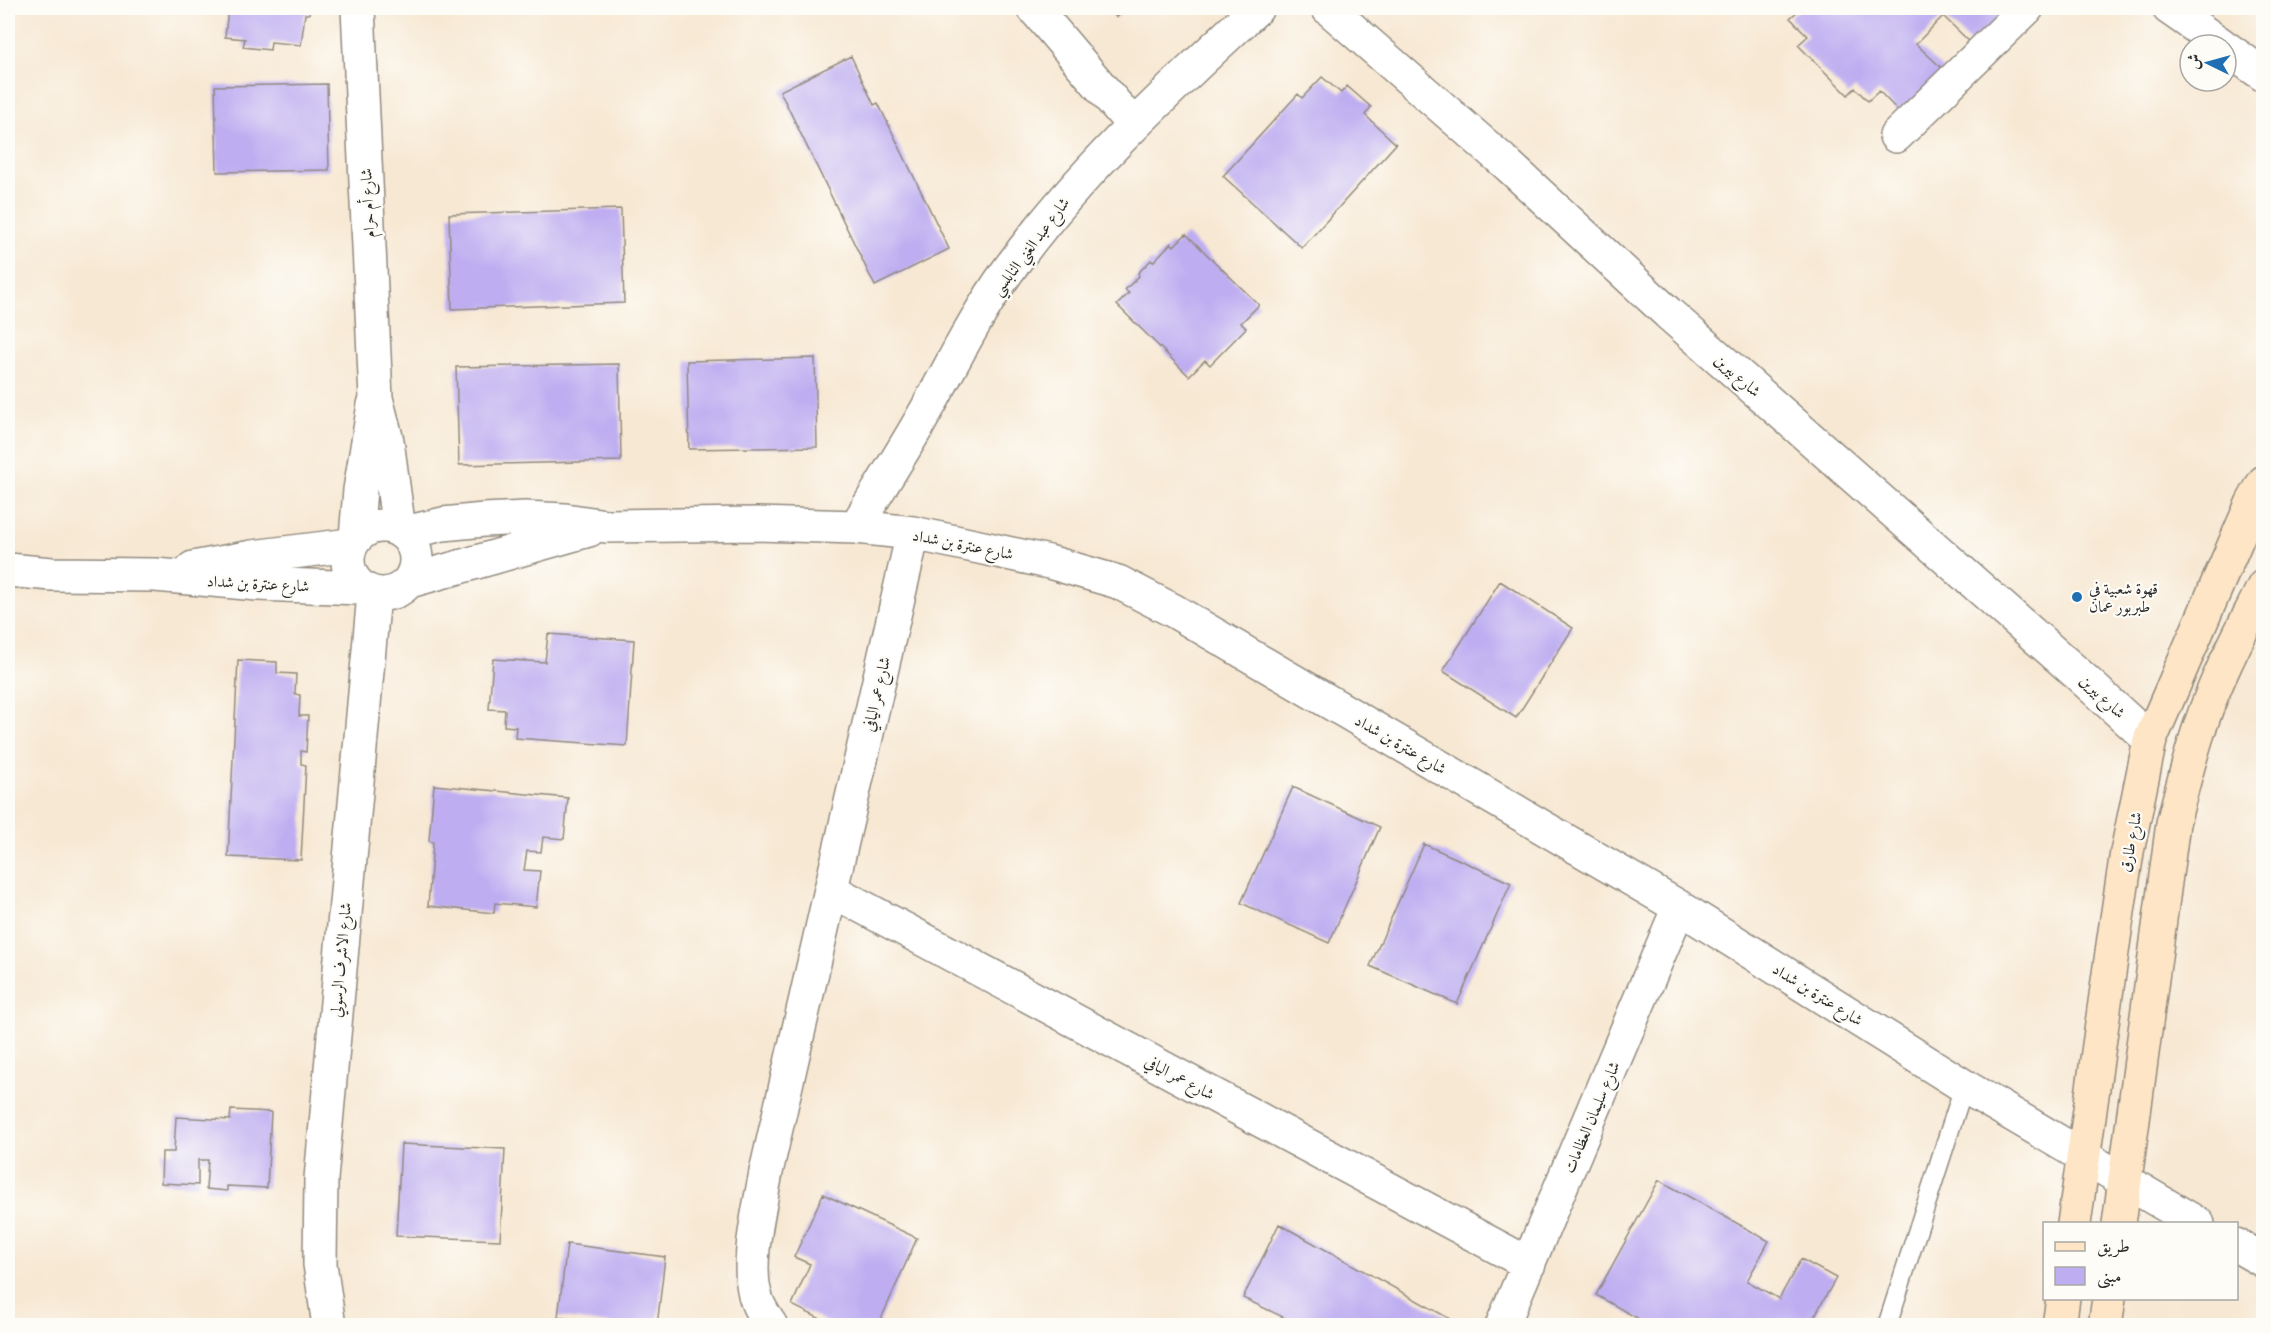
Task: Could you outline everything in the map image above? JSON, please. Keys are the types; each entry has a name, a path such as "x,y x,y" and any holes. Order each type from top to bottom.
{"street":[{"name":"شارع أم حرام","path":"358,8 376,398 387,441 401,531"},
{"path":"1034,8 1132,125"},
{"name":"شارع عبد الغني النابلسي","path":"856,527 922,418 960,347 1007,272 1073,190 1132,125 1257,8"},
{"name":"شارع بيرين","path":"1328,8 1509,166 1668,313 2150,740"},
{"path":"1896,136 2026,8"},
{"path":"2169,8 2205,33"},
{"path":"2238,57 2264,75"},
{"name":"شارع أم حرام","path":"353,541 376,398"},
{"name":"شارع طارق","path":"2074,1222 2120,895 2150,740 2247,515 2264,482"},
{"name":"شارع عنترة بن شداد","path":"401,531 453,523 514,518 565,520 606,526 757,524 856,527 913,533 1049,562 1118,582 1173,611 1679,907 1964,1086 2194,1222"},
{"path":"384,525 401,531 412,543 416,555 416,568 410,581 400,590 388,595 367,591 351,576 347,561 353,541 369,528 377,526 384,525"},
{"name":"شارع عنترة بن شداد","path":"410,581 606,526"},
{"name":"شارع عمر اليافي","path":"771,1326 757,1302 753,1287 754,1242 766,1172 913,533"},
{"name":"شارع عنترة بن شداد","path":"156,576 252,557 353,541"},
{"name":"شارع عنترة بن شداد","path":"8,570 52,574 156,576 367,591"},
{"path":"8,586 52,574"},
{"path":"2119,1222 2174,823 2184,779 2202,719 2264,586"},
{"name":"شارع الاشرف الرسولي","path":"328,1326 320,1264 321,1179 367,591"},
{"name":"شارع عمر اليافي","path":"831,890 1529,1264"},
{"name":"شارع سليمان العظامات","path":"1502,1326 1679,907"},
{"path":"2238,1246 2264,1261"},
{"path":"2059,1326 2063,1300"},
{"path":"2105,1326 2109,1300"}],"lane":[{"path":"1887,1326 1964,1086"}],"building":[{"path":"228,8 310,8 309,14 305,14 301,45 271,42 270,50 243,47 245,39 225,37"},
{"path":"1108,8 1129,8 1116,17"},
{"path":"1796,8 2009,8 1973,45 1943,16 1916,44 1946,72 1903,116 1879,91 1868,101 1855,88 1848,95 1798,45 1808,36 1790,18 1799,10"},
{"path":"851,56 874,105 878,103 949,249 875,286 780,91"},
{"path":"1322,77 1341,93 1347,86 1371,107 1365,115 1396,144 1302,248 1223,176 1298,94 1302,98"},
{"path":"327,84 329,170 217,172 215,86"},
{"path":"621,209 624,303 452,309 449,214"},
{"path":"1186,234 1259,305 1241,323 1246,328 1210,365 1205,360 1189,376 1117,305 1129,293 1125,290 1139,276 1138,273 1151,260 1153,262 1171,243 1174,246"},
{"path":"815,358 817,447 689,449 687,361"},
{"path":"619,364 621,461 459,465 456,367"},
{"path":"1500,581 1573,628 1516,718 1443,671"},
{"path":"548,634 634,640 627,746 515,738 516,727 504,726 505,710 489,709 493,659 545,662"},
{"path":"238,660 277,662 277,673 296,674 295,694 300,695 299,716 308,716 306,752 301,751 301,764 306,765 301,860 228,857"},
{"path":"434,785 568,798 564,839 543,837 541,852 527,851 524,870 540,871 536,907 495,903 494,913 428,906 433,842 429,841"},
{"path":"1293,787 1380,827 1329,943 1241,903"},
{"path":"1424,844 1511,883 1457,1004 1370,966"},
{"path":"231,1110 271,1112 267,1188 227,1186 227,1191 206,1189 208,1160 198,1160 198,1185 161,1183 162,1152 174,1152 176,1117 230,1120"},
{"path":"401,1144 505,1149 500,1240 396,1236"},
{"path":"1659,1180 1769,1241 1747,1281 1779,1299 1801,1259 1836,1278 1809,1326 1651,1326 1596,1295"},
{"path":"823,1194 917,1238 878,1326 835,1326 792,1305 810,1264 794,1257"},
{"path":"1279,1224 1454,1321 1452,1326 1302,1326 1243,1298"},
{"path":"567,1244 665,1257 657,1326 623,1326 558,1317"}],"place":[{"name":"قهوة شعبية في طبربور عمان","path":"2077,597"}]}
